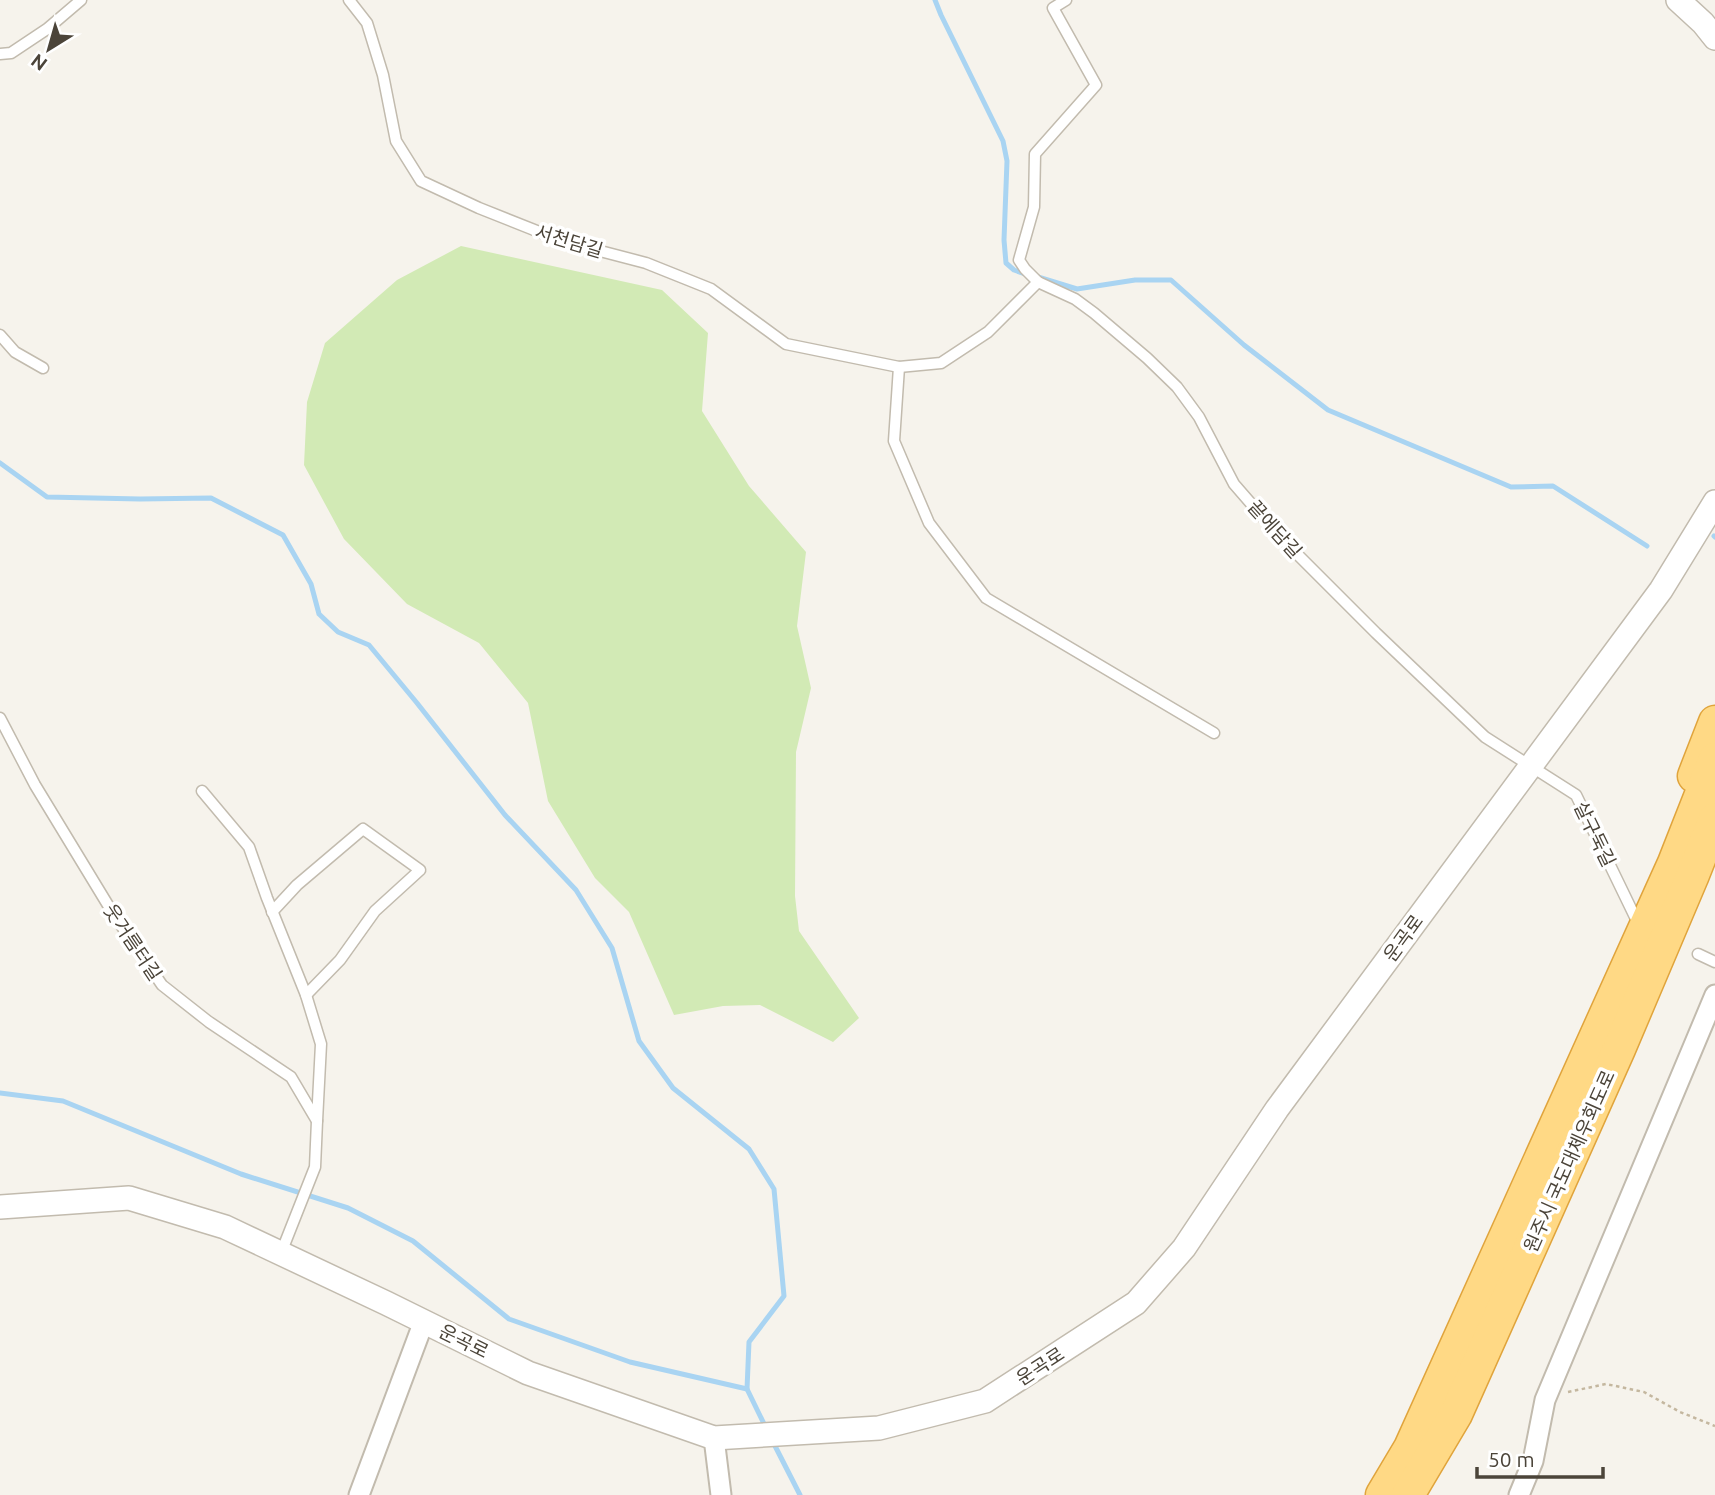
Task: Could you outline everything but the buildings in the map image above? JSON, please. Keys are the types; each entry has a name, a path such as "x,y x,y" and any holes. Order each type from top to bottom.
{"highway":[{"path":"1683,870 1677,822 1715,722"},
{"path":"1382,1495 1410,1448 1683,870 1715,759"},
{"name":"원주시 국도대체우회도로","path":"1408,1495 1456,1413 1619,1049 1683,870 1715,820"},
{"path":"1683,870 1715,849"}],"street":[{"path":"1678,0 1715,38"},
{"name":"운곡로","path":"0,1208 129,1198 225,1227 528,1373 722,1438 879,1428 985,1401 1136,1303 1184,1248 1277,1109 1661,590 1715,502"},
{"path":"1519,1495 1533,1461 1545,1400 1715,995"},
{"path":"359,1495 424,1321"},
{"path":"721,1495 722,1438"}],"lane":[{"path":"0,54 11,53 47,29 81,0"},
{"name":"서천담길","path":"349,0 367,23 383,75 396,141 421,181 479,208 562,241 646,262 710,289 786,344 899,367"},
{"name":"끝에담길","path":"1066,0 1053,8 1096,85 1035,154 1034,207 1019,260 1025,270 1036,281 1075,299 1147,358 1177,387 1199,417 1234,484 1280,537 1485,737 1530,765"},
{"path":"1036,281 988,332 941,363 899,367 894,441 929,523 986,598 1214,733"},
{"path":"0,335 15,352 43,368"},
{"name":"웃거름터길","path":"0,718 36,785 114,915 162,985 209,1022 290,1077 317,1121"},
{"name":"살구둑길","path":"1530,765 1576,795 1637,921"},
{"path":"202,791 249,847 306,995 321,1044 315,1167 281,1253"},
{"path":"272,912 297,885 363,829 421,870 374,911 340,960 306,995"},
{"path":"1698,954 1715,962"}],"path":[{"path":"1545,1400 1606,1384 1644,1392 1679,1412 1715,1426"}],"green space":[{"path":"461,246 662,290 708,333 702,411 749,486 806,552 797,626 811,688 796,752 795,896 799,931 859,1018 833,1042 760,1005 723,1006 674,1015 629,912 595,878 548,801 528,703 479,643 407,604 344,539 304,465 307,402 325,343 397,280"}],"waterway":[{"path":"935,0 1003,141 1007,161 1004,240 1006,263 1025,274"},
{"path":"1038,277 1077,289 1135,280 1171,280 1244,345 1328,410 1511,487 1553,486 1647,546"},
{"path":"0,463 47,497 211,498 283,535 311,584 319,614 338,632 369,645 505,815 576,890 612,948 639,1041 673,1088 749,1149 774,1189 784,1296 749,1342 747,1389 767,1430"},
{"path":"0,1093 63,1101 241,1174 348,1208 413,1241 509,1319 630,1362 747,1389"},
{"path":"773,1442 800,1495"}]}
